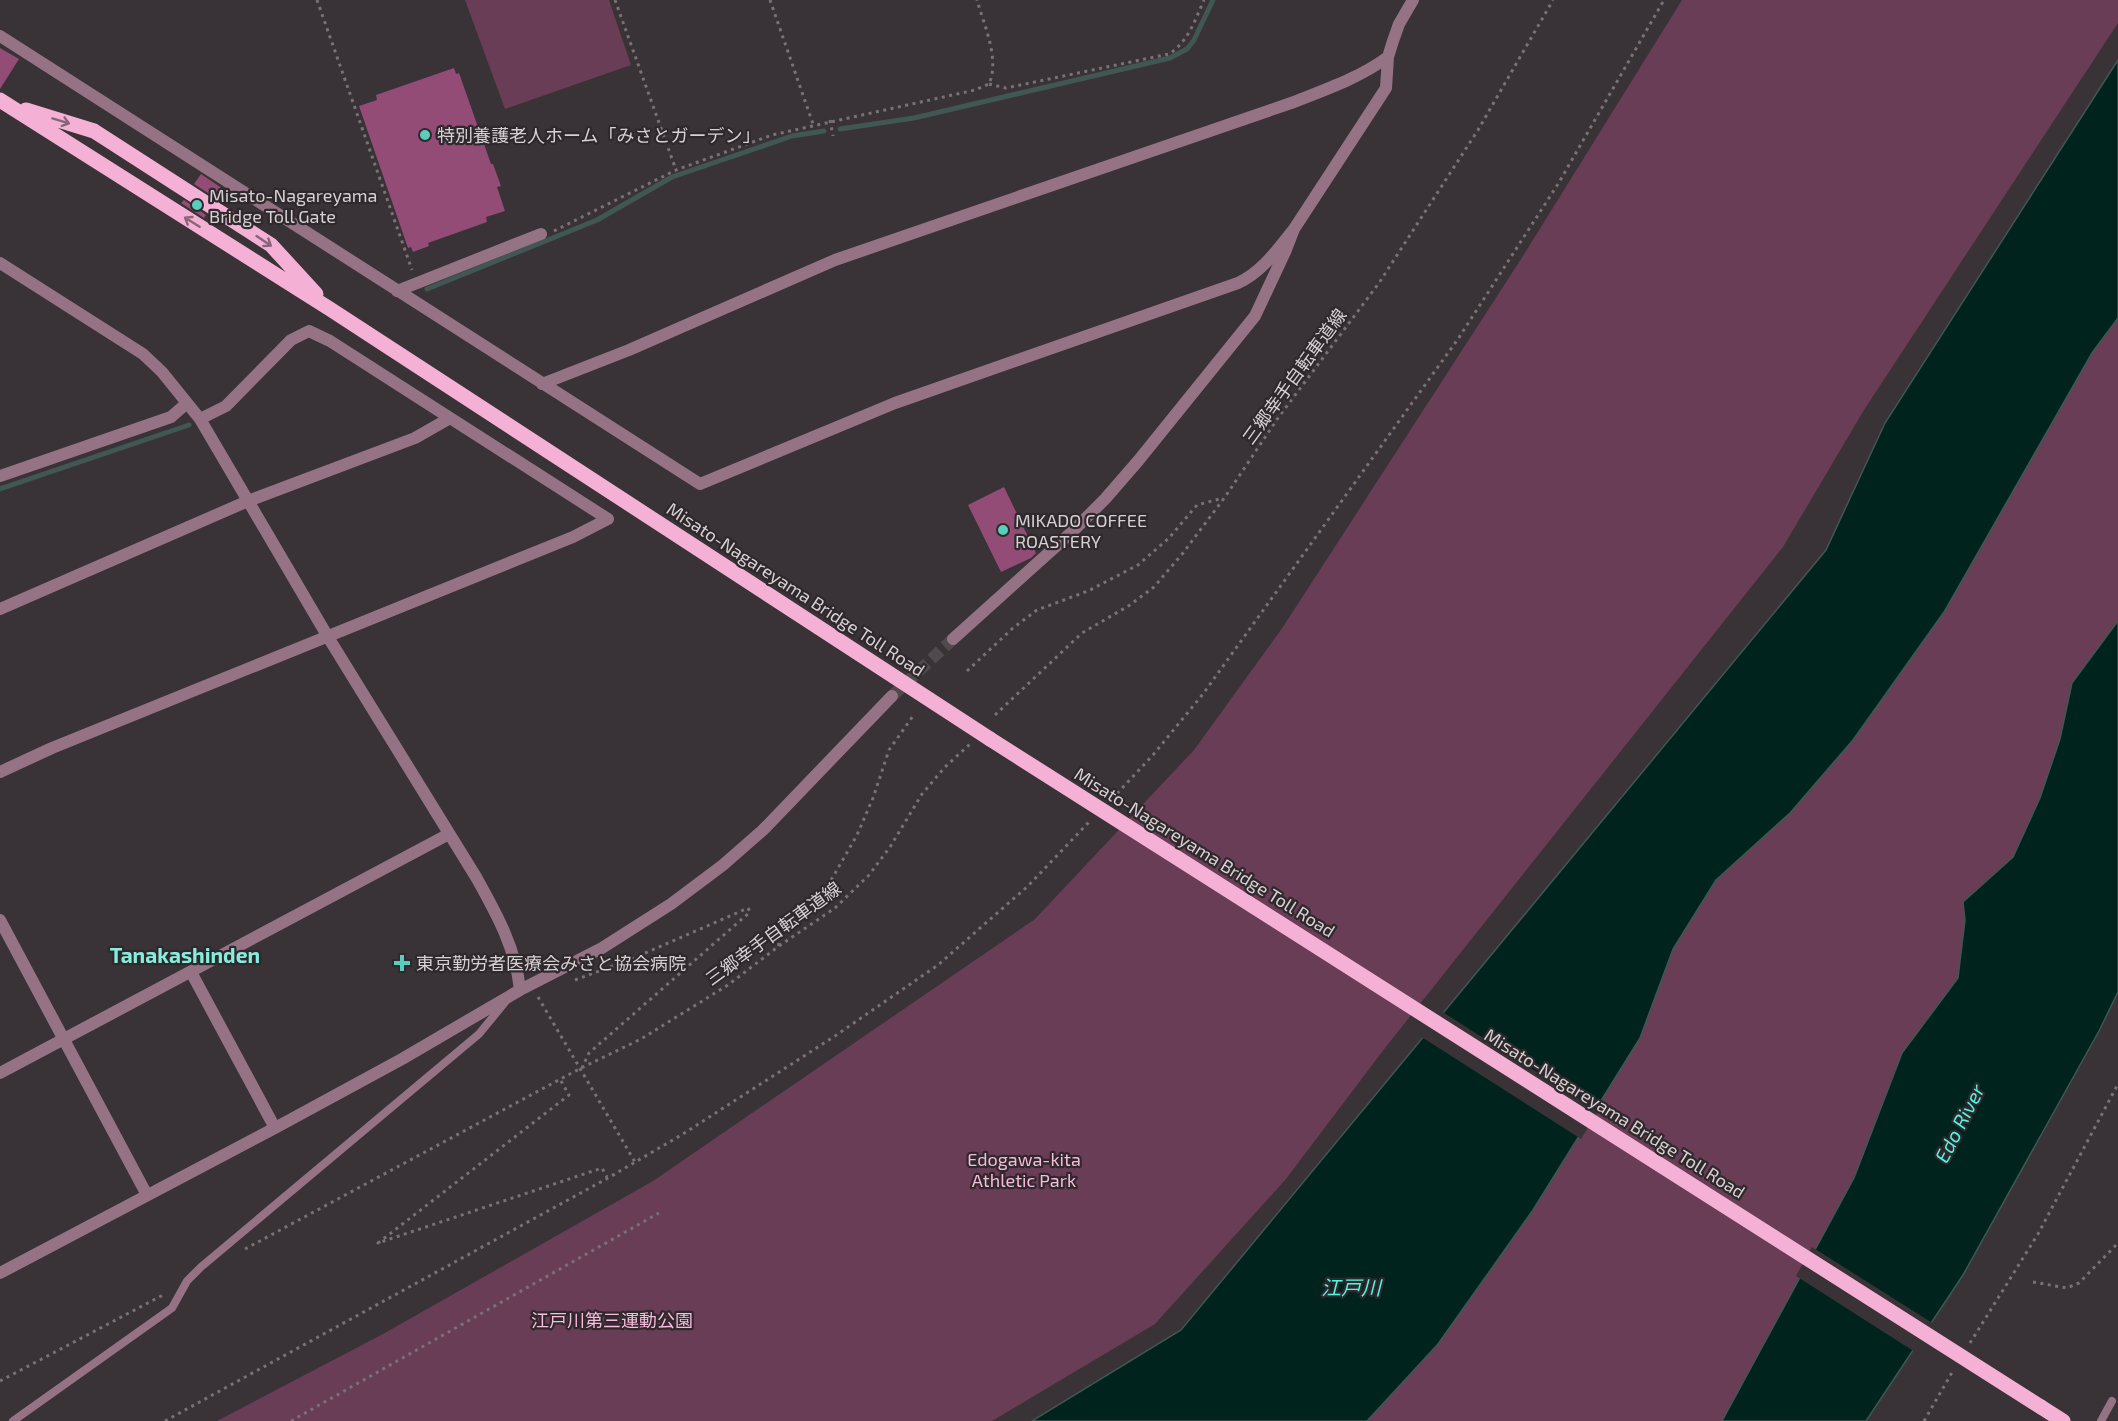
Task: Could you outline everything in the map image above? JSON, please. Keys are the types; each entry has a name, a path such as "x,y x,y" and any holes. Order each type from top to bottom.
{"main road":[{"name":"Misato-Nagareyama Bridge Toll Road","path":"3,102 94,131 271,245 330,309"},
{"name":"Misato-Nagareyama Bridge Toll Road","path":"3,102 330,309 990,739 2063,1421"}],"street":[{"path":"0,36 700,484 896,403 1238,283 1255,274 1274,255 1294,229 1386,88 1388,57 1399,24 1413,0"},
{"path":"542,384 629,350 835,260 1294,102 1350,80 1372,69 1388,57"},
{"path":"953,639 1073,531 1105,499 1131,468 1255,316 1286,252 1294,229"},
{"path":"397,291 540,234"},
{"path":"0,263 143,354 162,372 200,419 328,637 498,916 518,970 515,993"},
{"path":"0,772 52,748 573,537 608,519 330,341 309,331 291,340 226,405 200,419"},
{"path":"0,476 171,417 188,403"},
{"path":"0,609 248,501 416,438 450,418"},
{"path":"0,1273 402,1059 515,993 602,948 671,904 714,873 763,830 892,696"},
{"path":"0,1072 449,834"},
{"path":"0,920 147,1195"},
{"path":"191,972 275,1128"}],"lane":[{"path":"13,1421 172,1308 187,1281 201,1267 479,1034 515,993"},
{"path":"2101,1421 2112,1401"}],"path":[{"path":"317,0 417,283"},
{"path":"615,0 676,170"},
{"path":"770,0 813,124"},
{"path":"977,0 991,50 994,73 989,84"},
{"path":"540,234 548,234 676,170 772,135 830,120 975,90 989,84 1006,88 1169,54 1185,40 1204,0"},
{"name":"三郷幸手自転車道線","path":"995,715 1082,633 1130,605 1154,587 1183,553 1225,497 1278,418 1379,283 1478,130 1553,0"},
{"path":"1106,804 1153,755 1203,693 1458,339 1558,184 1664,0"},
{"path":"830,120 833,136"},
{"path":"967,671 1013,628 1037,610 1088,591 1138,565 1170,538 1197,505 1225,497"},
{"path":"779,946 777,930 830,882 857,835 873,798 889,750 913,716"},
{"name":"三郷幸手自転車道線","path":"581,1068 641,1039 673,1020 728,985 779,946 835,908 869,875 890,847 922,794 945,767 965,749"},
{"path":"165,1421 608,1178 683,1134 807,1054 938,965 1028,886 1090,821"},
{"path":"240,1251 561,1081 581,1068 589,1053 750,912 748,908 634,958 572,982"},
{"path":"545,991 536,994 635,1162"},
{"path":"561,1081 569,1095 378,1243 602,1167 608,1178"},
{"path":"1964,1352 2038,1234 2118,1084"},
{"path":"291,1421 659,1213"},
{"path":"2033,1282 2067,1288 2079,1283 2118,1243"},
{"path":"0,1381 187,1281"},
{"path":"1924,1421 1959,1362"}],"green space":[{"path":"465,0 609,0 631,65 505,109"},
{"name":"Edogawa-kita Athletic Park","path":"1682,0 2118,0 2118,23 1864,410 1783,547 1385,1048 1286,1179 1155,1324 992,1421 217,1421 383,1334 653,1181 1035,919 1194,750 1283,627 1521,259"},
{"path":"2118,318 2118,621 2072,683 2060,739 2040,798 2013,857 1963,902 1965,920 1958,978 1902,1053 1854,1178 1722,1421 1367,1421 1438,1344 1533,1210 1640,1038 1673,949 1716,880 1790,813 2092,353"}],"water":[{"name":"江戸川","path":"2118,60 2118,318 2092,353 1944,612 1853,740 1790,813 1716,880 1673,949 1640,1038 1533,1210 1438,1344 1367,1421 1032,1421 1181,1330 1826,550 1885,423"},
{"name":"Edo River","path":"2118,621 2118,992 2099,1031 1963,1275 1866,1421 1722,1421 1854,1178 1902,1053 1958,978 1965,920 1963,902 2013,857 2040,798 2060,739 2072,683"}],"pier":[{"path":"1441,1011 1598,1111 1581,1139 1420,1036"},
{"path":"1812,1247 1934,1324 1915,1352 1796,1276"}],"building":[{"path":"0,48 19,59 0,89"},
{"name":"特別養護老人ホーム「みさとガーデン」","path":"454,68 456,74 459,73 501,186 497,187 505,211 486,217 487,222 428,243 429,246 413,252 411,247 408,248 359,106 377,100 376,95"},
{"path":"201,174 223,189 217,199 194,184"},
{"path":"184,200 206,215 204,218 181,203"},
{"name":"MIKADO COFFEE ROASTERY","path":"1004,487 1036,553 1031,558 1001,572 968,505"}],"waterway":[{"path":"840,129 914,118 1170,58 1187,49 1194,40 1213,0"},
{"path":"427,289 597,220 672,177 792,136 824,131"},
{"path":"0,489 189,425"}],"tunnel":[{"path":"892,696 953,639"}],"place":[{"name":"特別養護老人ホーム「みさとガーデン」","path":"425,135"},
{"name":"Misato-Nagareyama Bridge Toll Gate","path":"197,205"},
{"name":"MIKADO COFFEE ROASTERY","path":"1003,530"},
{"name":"東京勤労者医療会みさと協会病院","path":"402,963"}],"district":[{"name":"Tanakashinden","path":"185,954"}],"park label":[{"name":"江戸川第三運動公園","path":"612,1320"}]}
